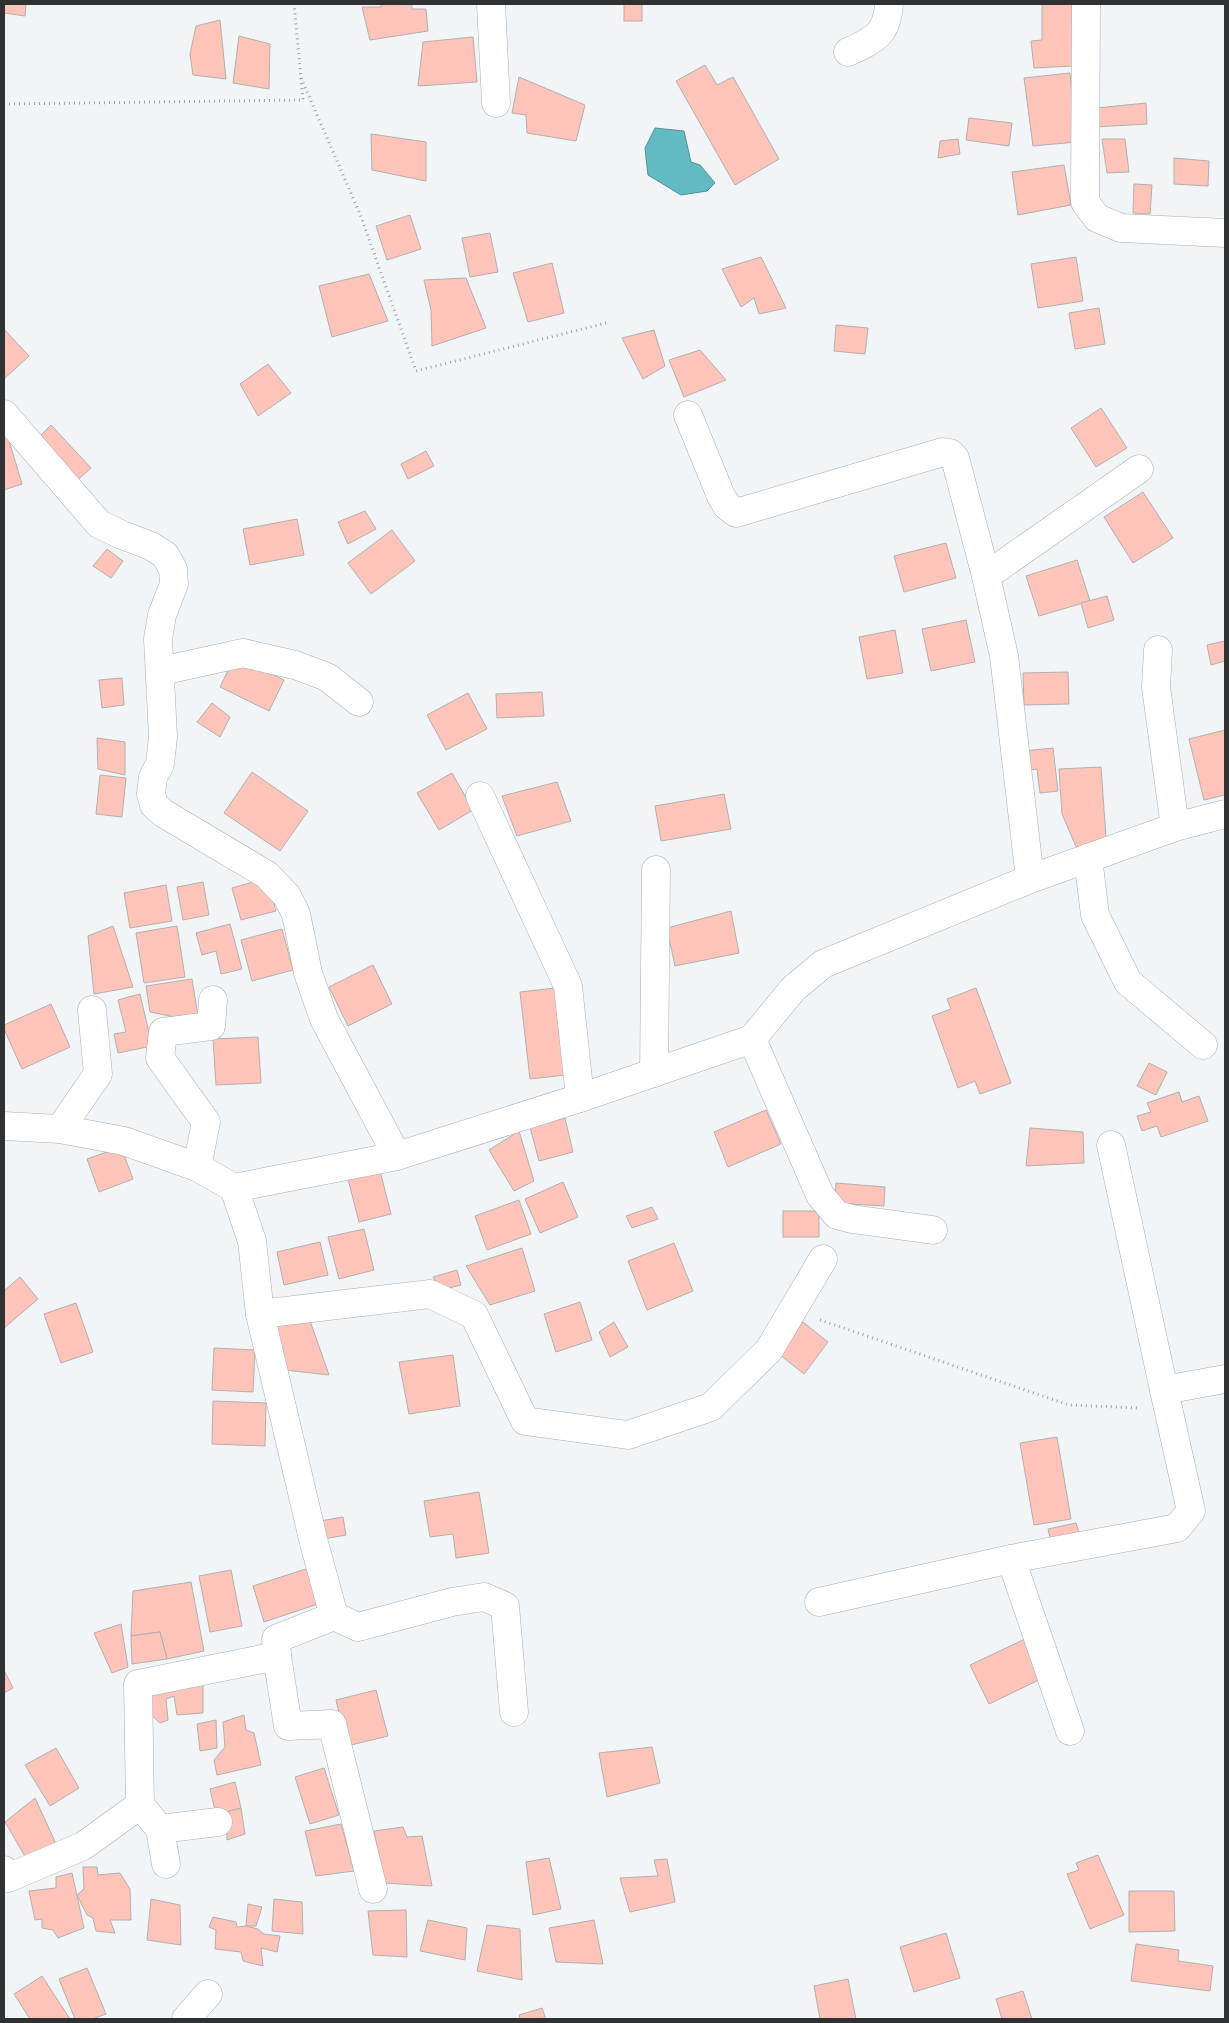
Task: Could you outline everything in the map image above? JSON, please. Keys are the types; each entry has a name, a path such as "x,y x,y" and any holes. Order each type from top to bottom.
{"street":[{"path":"491,4 496,103"},
{"path":"848,52 879,35 888,19 889,4"},
{"path":"1086,4 1085,202 1097,218 1121,228 1225,233"},
{"path":"4,414 100,524 151,546 165,555 173,569 174,584 162,615 158,639 161,672 162,737 160,764 153,777 151,794 154,805 163,813 267,875 287,896 296,914 308,973 324,1019 397,1156"},
{"path":"688,415 721,496 727,506 736,513 943,452 950,452 955,458 986,576 1004,656 1030,879"},
{"path":"986,576 1139,468"},
{"path":"1158,650 1156,687 1175,827"},
{"path":"161,672 243,653 295,665 327,677 359,702"},
{"path":"480,796 568,986 580,1098"},
{"path":"4,1126 60,1130 124,1141 197,1167 234,1188 397,1156 580,1098 752,1039 792,989 823,964 1030,879 1175,827 1225,814"},
{"path":"1088,858 1095,915 1128,982 1204,1046"},
{"path":"654,1073 656,870"},
{"path":"197,1167 206,1122 160,1058 163,1032 211,1026 213,1000"},
{"path":"60,1130 98,1074 92,1010"},
{"path":"752,1039 820,1195 837,1215 852,1219 933,1230"},
{"path":"819,1602 1011,1559 1177,1528 1191,1511 1111,1145"},
{"path":"234,1188 252,1241 260,1314 314,1543 334,1616"},
{"path":"260,1314 430,1294 474,1315 525,1421 628,1435 711,1407 769,1350 824,1259"},
{"path":"1167,1400 1225,1379"},
{"path":"1011,1559 1070,1731"},
{"path":"373,1888 332,1724 288,1726 276,1656 276,1639 334,1616 358,1627 452,1602 484,1597 505,1606 514,1712"},
{"path":"166,1864 160,1829 140,1806 138,1684 276,1656"},
{"path":"4,1870 8,1878 83,1846 140,1806"},
{"path":"160,1829 218,1822"},
{"path":"186,2019 208,1994"}],"path":[{"path":"4,104 303,100 294,4"},
{"path":"301,78 360,214 416,371 610,322"},
{"path":"793,1311 1069,1405 1167,1400"}],"water":[{"path":"655,128 684,131 691,162 700,165 715,183 707,191 681,195 648,175 645,148"}],"building":[{"path":"4,4 26,4 25,16 4,13"},
{"path":"381,4 412,4 412,9 426,9 428,31 370,40 362,7 381,7"},
{"path":"624,4 642,4 642,21 624,21"},
{"path":"1042,4 1075,4 1073,66 1034,68 1031,41 1042,40"},
{"path":"220,20 226,79 193,75 190,54 196,26"},
{"path":"239,36 270,44 269,89 233,83"},
{"path":"473,37 477,82 418,86 423,42"},
{"path":"705,65 717,85 733,77 779,159 735,185 676,81"},
{"path":"1070,73 1076,142 1033,146 1024,78"},
{"path":"519,77 585,105 576,141 527,133 526,115 512,113"},
{"path":"1146,103 1147,124 1095,127 1097,108"},
{"path":"969,118 1012,123 1009,146 966,140"},
{"path":"371,134 426,142 426,181 372,170"},
{"path":"958,139 960,154 938,158 940,141"},
{"path":"1102,139 1125,139 1129,172 1107,173"},
{"path":"1174,158 1209,161 1208,186 1174,184"},
{"path":"1064,165 1071,205 1018,215 1012,172"},
{"path":"1134,184 1152,185 1150,214 1133,213"},
{"path":"410,215 421,249 387,260 376,226"},
{"path":"490,233 498,272 470,277 462,238"},
{"path":"761,257 786,308 759,314 754,298 741,307 722,269"},
{"path":"1076,257 1083,301 1038,308 1031,264"},
{"path":"552,263 564,313 528,322 513,273"},
{"path":"369,274 388,321 332,337 319,286"},
{"path":"466,278 486,328 432,346 431,310 424,280"},
{"path":"1099,308 1105,344 1075,349 1069,313"},
{"path":"836,325 868,328 865,354 834,351"},
{"path":"4,329 29,356 4,379"},
{"path":"654,330 665,366 643,379 622,338"},
{"path":"700,350 726,380 684,397 669,360"},
{"path":"268,364 291,393 258,416 240,384"},
{"path":"1101,408 1127,448 1096,467 1071,428"},
{"path":"51,425 91,468 72,485 34,442"},
{"path":"7,434 22,484 4,490 4,436"},
{"path":"426,451 434,466 408,479 401,464"},
{"path":"1143,492 1173,538 1133,563 1104,517"},
{"path":"365,511 376,529 348,544 338,522"},
{"path":"297,519 304,555 250,565 243,529"},
{"path":"392,530 415,561 371,594 348,563"},
{"path":"946,543 956,578 904,592 894,556"},
{"path":"107,549 123,561 111,578 93,566"},
{"path":"1077,560 1090,601 1039,616 1026,576"},
{"path":"1107,596 1114,620 1088,628 1081,603"},
{"path":"966,620 975,662 931,671 922,629"},
{"path":"895,630 903,673 867,679 859,637"},
{"path":"1225,641 1225,661 1211,665 1207,645"},
{"path":"235,656 284,680 269,711 220,687"},
{"path":"1068,672 1069,704 1024,705 1023,673"},
{"path":"122,678 124,705 102,708 99,680"},
{"path":"542,692 544,716 497,718 496,694"},
{"path":"468,693 487,729 446,750 427,715"},
{"path":"212,703 230,717 220,737 197,722"},
{"path":"1225,730 1225,795 1204,800 1189,739"},
{"path":"97,738 125,742 125,775 98,769"},
{"path":"1053,748 1058,791 1040,793 1037,769 1025,771 1023,751"},
{"path":"1101,767 1106,838 1077,849 1062,814 1059,769"},
{"path":"252,772 308,811 280,851 224,813"},
{"path":"452,773 473,810 439,830 417,793"},
{"path":"100,775 126,778 122,817 96,814"},
{"path":"557,782 571,821 517,836 502,796"},
{"path":"724,794 731,829 661,841 655,806"},
{"path":"267,878 276,911 241,920 232,888"},
{"path":"203,882 209,915 183,920 177,887"},
{"path":"166,885 172,921 130,928 124,893"},
{"path":"731,911 739,953 675,966 667,928"},
{"path":"230,924 242,969 221,974 216,951 202,955 196,933"},
{"path":"113,926 133,987 94,994 88,936"},
{"path":"177,926 185,977 144,983 136,933"},
{"path":"282,929 293,970 252,981 241,940"},
{"path":"373,965 392,1004 348,1026 329,987"},
{"path":"192,979 199,1022 150,1012 146,986"},
{"path":"555,988 566,1075 530,1079 520,992"},
{"path":"976,988 1011,1083 980,1094 975,1081 958,1088 932,1016 951,1009 947,999"},
{"path":"140,994 152,1046 118,1053 114,1034 126,1032 118,1000"},
{"path":"51,1004 70,1047 22,1069 4,1029 4,1025"},
{"path":"258,1037 261,1083 216,1085 213,1039"},
{"path":"1149,1063 1167,1072 1156,1095 1137,1086"},
{"path":"1179,1092 1182,1102 1199,1096 1208,1121 1161,1137 1157,1126 1142,1131 1137,1116 1151,1112 1147,1103"},
{"path":"766,1110 781,1144 728,1167 714,1132"},
{"path":"565,1118 573,1152 539,1161 530,1127"},
{"path":"1030,1128 1083,1132 1084,1163 1026,1166"},
{"path":"519,1131 534,1181 514,1191 489,1150"},
{"path":"121,1147 133,1179 99,1192 87,1159"},
{"path":"380,1171 391,1214 359,1222 348,1179"},
{"path":"563,1182 578,1217 540,1233 525,1199"},
{"path":"836,1183 885,1187 884,1206 835,1203"},
{"path":"519,1200 531,1234 487,1250 475,1216"},
{"path":"652,1207 658,1219 632,1228 626,1216"},
{"path":"783,1211 819,1211 819,1237 783,1237"},
{"path":"364,1229 374,1270 339,1279 328,1237"},
{"path":"320,1242 328,1275 284,1285 277,1252"},
{"path":"674,1243 693,1291 647,1310 628,1261"},
{"path":"522,1248 535,1291 490,1305 466,1266"},
{"path":"457,1270 461,1285 441,1290 433,1277"},
{"path":"20,1277 38,1299 4,1328 4,1291"},
{"path":"580,1302 592,1340 556,1352 544,1314"},
{"path":"76,1303 93,1352 61,1363 44,1314"},
{"path":"308,1315 329,1375 276,1369 267,1319"},
{"path":"614,1322 628,1347 610,1357 599,1332"},
{"path":"803,1322 828,1342 804,1374 779,1354"},
{"path":"214,1348 255,1350 253,1392 212,1390"},
{"path":"453,1355 460,1406 409,1414 399,1362"},
{"path":"213,1401 266,1403 265,1446 212,1444"},
{"path":"1057,1437 1071,1519 1034,1525 1020,1443"},
{"path":"479,1492 489,1553 456,1558 453,1534 430,1537 424,1501"},
{"path":"343,1517 346,1535 324,1539 320,1521"},
{"path":"1076,1523 1080,1536 1051,1542 1048,1529"},
{"path":"312,1567 321,1603 264,1622 253,1586"},
{"path":"231,1570 242,1626 210,1632 199,1576"},
{"path":"191,1582 204,1651 167,1659 160,1632 131,1636 133,1591"},
{"path":"121,1624 128,1667 112,1673 94,1633"},
{"path":"160,1632 167,1659 132,1664 131,1636"},
{"path":"1025,1639 1043,1678 989,1704 970,1665"},
{"path":"4,1670 13,1688 4,1693"},
{"path":"203,1677 203,1713 177,1715 174,1696 166,1699 168,1720 160,1723 149,1713 145,1688"},
{"path":"376,1690 388,1736 347,1746 336,1700"},
{"path":"244,1715 246,1730 254,1733 261,1765 217,1775 214,1760 225,1747 223,1722"},
{"path":"216,1720 217,1748 200,1751 197,1724"},
{"path":"652,1747 660,1783 607,1797 599,1753"},
{"path":"56,1748 79,1788 50,1806 25,1765"},
{"path":"324,1768 339,1815 310,1824 295,1777"},
{"path":"235,1782 241,1808 216,1815 210,1789"},
{"path":"35,1798 57,1846 26,1858 5,1822"},
{"path":"241,1808 245,1834 227,1840 226,1812"},
{"path":"341,1824 354,1871 316,1876 305,1831"},
{"path":"403,1827 407,1837 422,1836 432,1886 384,1883 374,1831"},
{"path":"1098,1855 1124,1915 1090,1929 1067,1874 1079,1870 1076,1863"},
{"path":"549,1858 561,1909 533,1915 526,1862"},
{"path":"667,1859 675,1902 630,1912 620,1878 658,1876 654,1860"},
{"path":"83,1867 97,1867 98,1875 120,1873 130,1889 131,1920 110,1920 115,1933 96,1931 93,1918 87,1915 77,1895 84,1889"},
{"path":"72,1873 84,1928 58,1938 53,1930 42,1928 42,1919 35,1920 29,1891 56,1888 56,1877"},
{"path":"1129,1891 1174,1891 1175,1931 1129,1932"},
{"path":"151,1899 180,1905 181,1945 147,1940"},
{"path":"274,1899 302,1902 303,1934 272,1931"},
{"path":"248,1904 262,1907 256,1926 246,1926"},
{"path":"406,1910 407,1957 373,1955 368,1911"},
{"path":"213,1917 236,1922 237,1927 246,1926 258,1929 264,1934 280,1936 277,1952 261,1948 263,1966 243,1961 241,1952 215,1949 216,1930 209,1927"},
{"path":"428,1920 467,1928 465,1960 420,1951"},
{"path":"594,1920 603,1964 556,1962 549,1928"},
{"path":"487,1925 520,1929 522,1980 477,1971"},
{"path":"946,1933 960,1978 914,1992 900,1947"},
{"path":"1136,1944 1179,1950 1178,1961 1213,1966 1210,1991 1131,1981"},
{"path":"87,1968 106,2014 92,2019 75,2019 59,1979"},
{"path":"42,1976 70,2019 30,2019 14,1994"},
{"path":"848,1979 856,2019 820,2019 814,1986"},
{"path":"1023,1991 1032,2019 1002,2019 996,1999"},
{"path":"542,2008 546,2019 520,2019 519,2015"}]}
